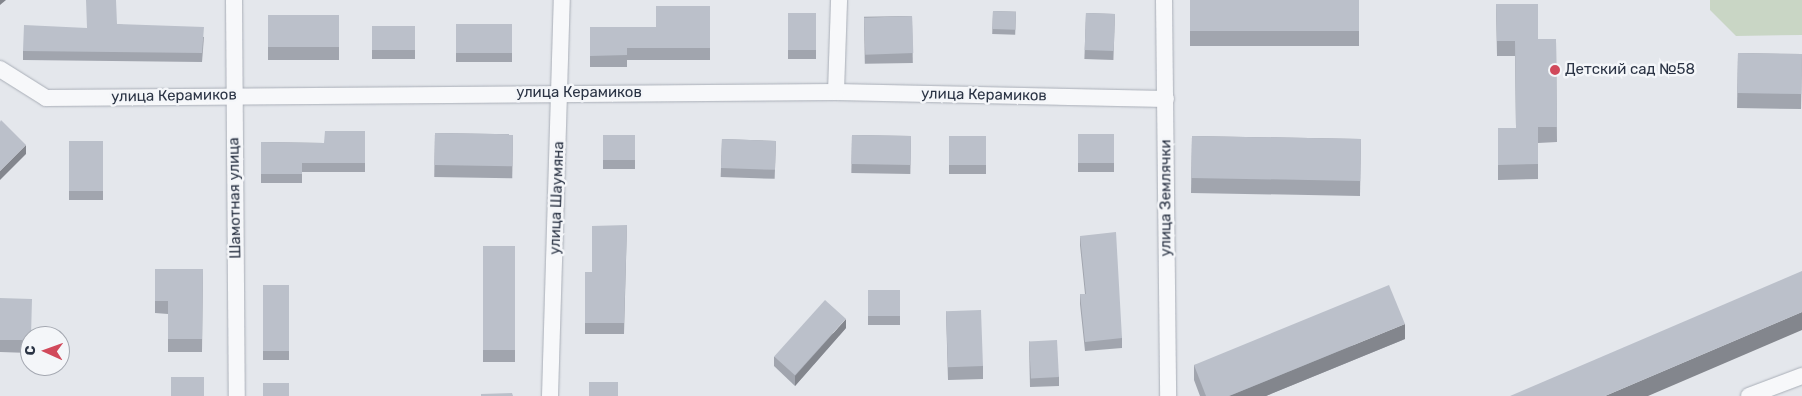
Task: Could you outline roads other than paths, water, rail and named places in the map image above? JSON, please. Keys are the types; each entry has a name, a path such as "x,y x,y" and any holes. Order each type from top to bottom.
{"street":[{"name":"Шамотная улица","path":"234,0 237,396"},
{"name":"улица Шаумяна","path":"550,396 561,93 562,0"},
{"path":"836,92 839,0"},
{"name":"улица Землячки","path":"1164,0 1168,396"},
{"name":"улица Керамиков","path":"0,69 46,98 234,95 836,92 1166,99"},
{"path":"1749,396 1802,376"}],"place":[{"name":"Детский сад №58","path":"1555,70"}]}
